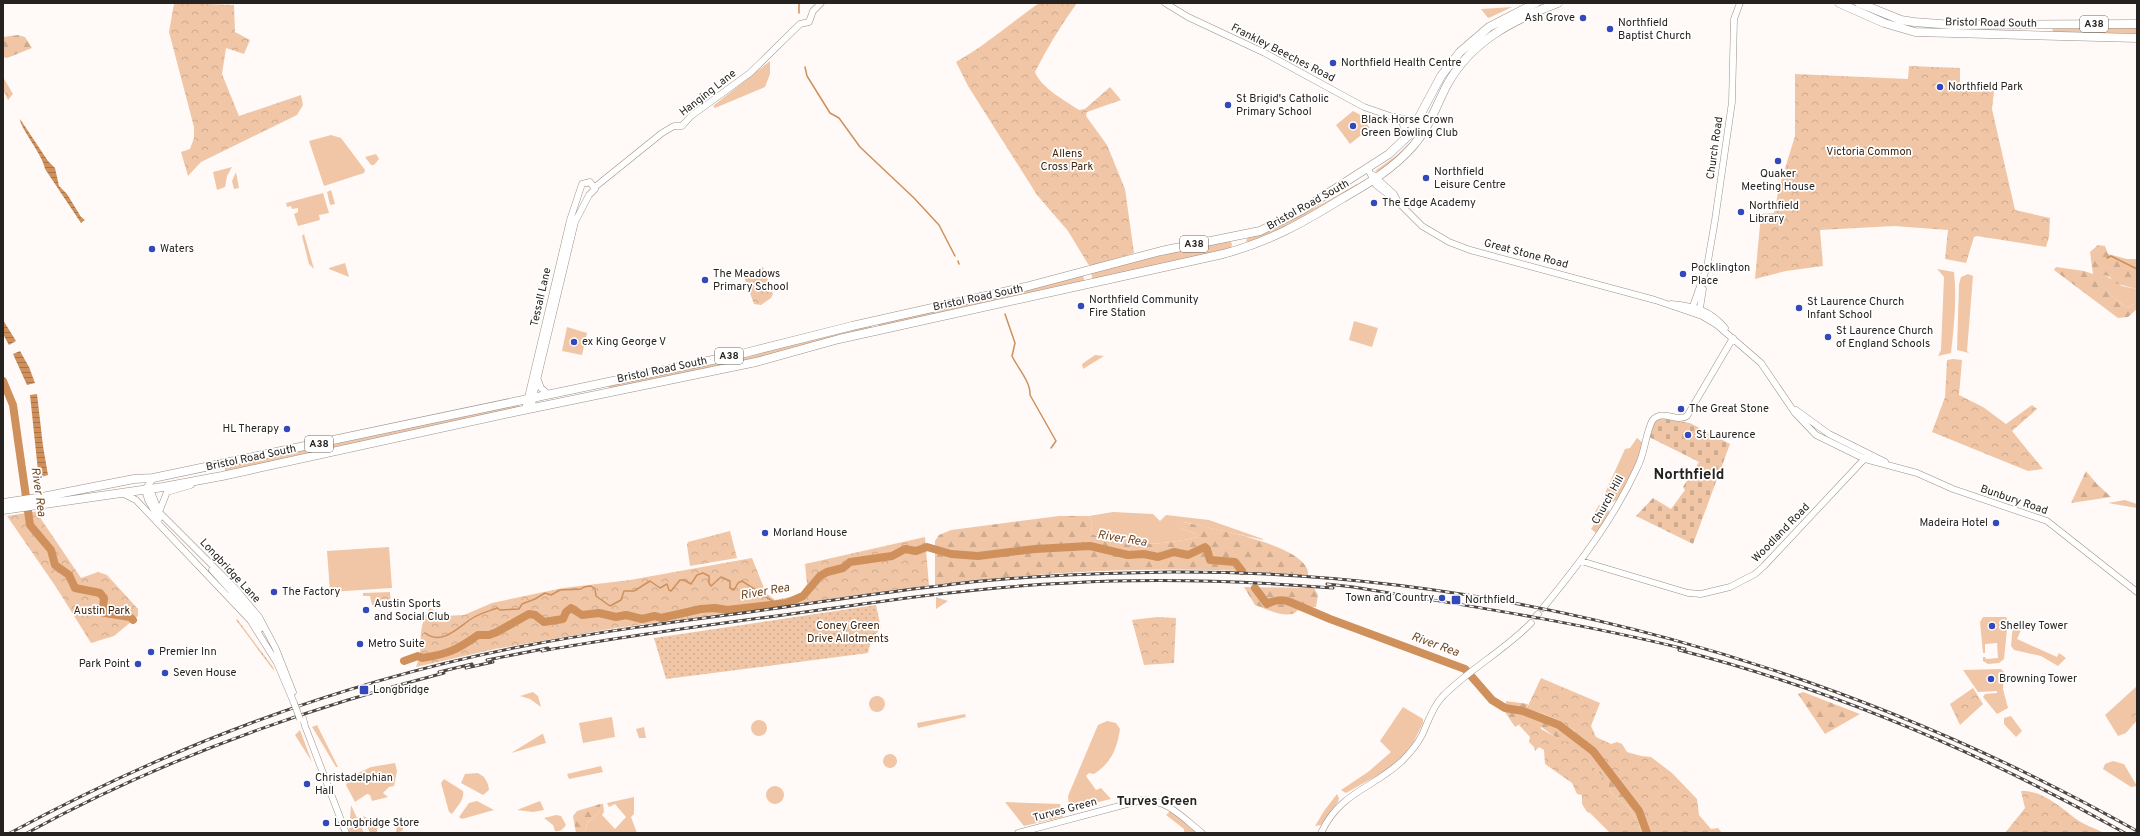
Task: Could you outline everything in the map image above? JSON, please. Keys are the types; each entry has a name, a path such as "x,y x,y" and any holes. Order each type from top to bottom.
{"highway":[{"name":"A38","path":"1405,140 1449,64 1488,31 1536,3"},
{"path":"1488,31 1493,31 1515,18 1523,18 1558,3"},
{"name":"A38","path":"1839,3 1850,5"},
{"name":"Bristol Road South","path":"1859,3 1890,16 1914,22 1953,25 2137,24"},
{"name":"Bristol Road South","path":"1850,5 1884,23 1915,32 2137,38"},
{"path":"2026,35 2027,24"},
{"path":"2051,24 2049,29 2054,36"},
{"name":"A38","path":"1427,126 1456,70 1488,31"},
{"name":"Bristol Road South","path":"38,501 92,487 134,479 153,478 432,418 586,394 596,395 756,362 877,331 1234,251 1280,235 1373,175 1413,146 1427,126"},
{"name":"Bristol Road South","path":"3,502 20,503 121,492 202,480 455,426 530,403 548,394 753,351 873,321 1006,292 1160,251 1243,235 1274,226 1302,210 1373,175 1405,140"},
{"path":"1243,235 1243,242 1247,247"},
{"path":"1230,237 1235,243 1234,251"},
{"path":"1085,271 1089,284"},
{"path":"873,321 877,331"},
{"path":"584,386 602,386 607,393"},
{"path":"432,418 436,421 452,419 455,426"},
{"path":"223,463 222,468 227,475"},
{"path":"170,474 175,478 182,480 204,476 211,478"},
{"path":"92,487 101,488 134,484 147,488"},
{"path":"3,499 20,503"},
{"name":"Bristol Road South","path":"3,510 20,503"}],"street":[{"name":"Hanging Lane","path":"595,187 662,133 674,126 682,126 690,116 750,73 800,24 809,22 813,11 821,3"},
{"name":"Frankley Beeches Road","path":"1166,3 1188,17 1264,53 1364,107 1427,126"},
{"name":"Church Road","path":"1700,308 1713,235 1732,102 1734,19 1740,3"},
{"name":"Frankley Beeches Road","path":"1393,116 1402,122 1416,123"},
{"path":"1402,122 1405,130 1405,140"},
{"name":"Great Stone Road","path":"1373,175 1394,194 1397,201 1422,226 1449,242 1694,310"},
{"path":"586,182 592,183 595,187 594,191 589,195 585,195 581,191 582,184 586,182"},
{"name":"Tessall Lane","path":"530,403 570,220 581,191"},
{"name":"Tessall Lane","path":"530,403 538,380 575,222 589,195"},
{"name":"Church Road","path":"1694,310 1704,280"},
{"path":"1694,310 1700,308 1719,321 1733,338"},
{"path":"1694,310 1717,325 1733,338"},
{"name":"Bunbury Road","path":"1733,338 1761,363 1802,422 1816,435 1867,456 1917,473 1953,489 2047,521 2137,592"},
{"name":"Church Hill","path":"1543,608 1581,561 1603,530 1637,468 1644,449 1645,438 1652,421 1658,416 1663,415 1686,417 1733,338"},
{"path":"538,380 541,388 548,394"},
{"name":"Woodland Road","path":"1581,561 1688,593 1711,593 1730,587 1755,574 1764,566 1867,456"},
{"path":"147,488 153,478"},
{"path":"159,512 167,492 202,480"},
{"name":"Longbridge Lane","path":"147,488 159,512 232,589 247,601 267,630 346,833"},
{"name":"Longbridge Lane","path":"147,488 148,500 154,514 185,551"},
{"name":"Longbridge Lane","path":"121,492 136,500 185,551 254,618 272,651 296,703"},
{"path":"232,589 234,599"},
{"path":"1321,833 1330,817 1343,801 1393,769 1412,751 1440,699 1472,671 1514,640 1531,623"},
{"name":"Turves Green","path":"1018,833 1142,800 1153,800 1162,802 1202,833"}],"green space":[{"name":"Allens Cross Park","path":"1039,3 1077,3 1044,54 1035,72 1038,78 1054,94 1079,110 1085,109 1110,87 1121,100 1087,112 1086,116 1107,145 1125,189 1134,253 1091,266 1088,264 1068,231 1037,195 968,86 956,62 988,41"},
{"path":"174,4 234,5 235,32 250,40 244,54 226,48 222,74 239,116 301,95 303,105 297,115 201,162 188,176 181,152 190,149 194,138 194,127 169,32"},
{"path":"1512,7 1488,18 1481,9"},
{"path":"2137,27 2137,34 2053,32 2052,28"},
{"path":"18,35 25,37 32,48 7,58 3,57 3,37"},
{"path":"770,61 770,74 765,87 715,108 713,106"},
{"name":"Victoria Common","path":"1909,66 1960,68 1960,91 1994,91 1992,109 2015,210 2050,218 2049,237 2046,247 1977,236 1974,237 1966,263 1945,259 1948,230 1894,226 1820,230 1823,266 1786,271 1755,279 1761,214 1774,213 1779,188 1795,136 1795,74 1908,79"},
{"path":"3,77 13,94 8,100 3,90"},
{"name":"Black Horse Crown Green Bowling Club","path":"1353,111 1359,114 1370,128 1350,144 1336,125"},
{"path":"331,135 341,138 365,170 364,173 324,186 309,141"},
{"path":"1411,141 1392,162 1380,172 1375,171 1397,155"},
{"path":"376,154 379,159 374,165 371,165 365,157"},
{"path":"232,167 227,176 225,187 217,190 213,172"},
{"path":"236,172 239,188 234,189 232,181"},
{"path":"1357,184 1359,187 1301,222 1250,244 1246,241 1248,237 1304,214"},
{"path":"331,190 335,204 330,205 327,192"},
{"path":"323,193 329,213 319,215 320,220 298,226 294,214 298,212 298,208 292,209 291,206 287,207 286,203"},
{"path":"304,234 314,269 309,264 302,236"},
{"path":"1230,241 1232,244 1231,250 1093,281 1091,273 1174,252"},
{"path":"2098,245 2105,246 2108,254 2127,259 2137,259 2137,289 2114,283 2110,277 2105,275 2100,278 2100,285 2120,303 2128,308 2133,304 2134,295 2137,292 2137,309 2128,317 2118,318 2054,270 2056,267 2084,271 2093,274 2090,252"},
{"path":"345,263 349,277 329,269 329,268"},
{"path":"763,267 773,294 771,298 761,305 754,304 744,277"},
{"path":"1937,269 1954,272 1955,292 1951,353 1938,356 1941,350 1944,277"},
{"path":"1968,274 1973,276 1967,351 1969,353 1957,350 1959,284 1961,277"},
{"path":"1083,275 1085,283 879,326 878,324 879,322"},
{"path":"2105,275 2122,286 2137,289 2133,304 2128,308 2099,285 2100,278"},
{"path":"1354,321 1378,328 1372,347 1349,340"},
{"path":"871,325 872,328 760,359 610,390 608,384"},
{"name":"ex King George V","path":"567,327 587,333 582,355 562,351"},
{"path":"1095,355 1104,356 1083,369 1082,364"},
{"path":"1947,360 1962,360 1959,395 1983,407 2006,424 2032,405 2037,409 2012,431 2043,469 2028,471 1932,432 1945,397"},
{"path":"518,404 519,407 227,473 225,471 225,467"},
{"path":"1659,418 1690,423 1730,444 1693,544 1636,516 1653,498 1671,509 1685,490 1683,487 1699,462 1649,437 1655,421"},
{"path":"1637,438 1642,442 1642,450 1637,465 1618,499 1613,502 1605,496 1606,491 1625,449 1630,448"},
{"path":"2086,471 2096,483 2111,497 2071,503"},
{"path":"2125,500 2137,504 2137,508 2108,503"},
{"path":"1599,505 1602,505 1609,511 1608,518 1596,533 1591,529 1595,523 1591,519"},
{"name":"Austin Park","path":"39,511 41,519 81,578 98,572 107,575 138,609 138,616 114,636 91,643 56,587 7,516"},
{"path":"1113,512 1153,514 1160,521 1166,515 1209,520 1263,540 1184,522 1181,528 1198,535 1198,537 1171,542 1144,544 1117,541 1091,534 1092,523 1089,516"},
{"path":"1059,516 1089,516 1092,523 1091,534 1131,543 1144,544 1171,542 1198,537 1198,535 1181,528 1183,522 1231,533 1269,544 1286,551 1298,558 1306,567 1308,570 1308,576 1215,570 1122,570 1075,572 935,585 935,541 939,535 951,530"},
{"path":"730,531 737,558 690,566 687,545 688,542"},
{"path":"925,537 929,586 616,628 495,649 416,667 420,652 422,624 430,608 444,616 464,615 492,603 563,588 630,580 752,558 766,593 775,600 800,595 807,584 805,564"},
{"path":"389,547 392,588 330,592 327,551"},
{"path":"1244,587 1314,588 1318,595 1316,607 1310,607 1304,612 1298,610 1289,614 1278,613 1255,605"},
{"path":"390,592 391,604 372,605 370,596 363,596 363,593"},
{"path":"936,597 948,601 936,609"},
{"name":"Coney Green Drive Allotments","path":"876,605 881,628 871,640 868,653 666,679 654,638"},
{"path":"1157,617 1176,618 1174,663 1144,665 1132,620"},
{"path":"1983,617 2006,617 2008,620 2004,659 1999,663 1988,664 1983,661 1983,657 1986,659 1998,658 1997,643 1985,644 1985,653 1983,653 1980,622"},
{"path":"237,619 273,667 274,671 236,620"},
{"path":"2013,623 2022,628 2017,639 2057,657 2059,653 2066,658 2058,666 2041,656 2014,650 2011,646"},
{"path":"2001,669 2004,672 2003,689 2008,708 1997,714 1983,697 1985,694 1997,693 1997,691 1978,692 1963,670"},
{"path":"1541,678 1600,703 1591,726 1596,737 1611,744 1617,742 1622,744 1627,752 1651,757 1672,773 1697,799 1699,815 1711,829 1718,828 1722,833 1651,833 1639,809 1608,764 1605,763 1580,735 1560,721 1538,712 1526,710"},
{"path":"2137,686 2137,720 2126,733 2118,736 2105,715"},
{"path":"1973,688 1983,704 1960,725 1950,704"},
{"path":"533,692 538,696 541,707 530,699 520,696"},
{"path":"1803,692 1860,714 1825,734 1798,694"},
{"path":"877,696 883,698 885,704 883,710 877,712 871,710 869,704 871,698"},
{"path":"1506,701 1528,704 1526,710 1549,716 1570,728 1589,744 1605,763 1608,764 1639,809 1651,833 1642,833 1628,807 1612,794 1608,786 1608,781 1593,766 1582,747 1562,741 1530,720 1524,720 1515,727 1505,712"},
{"path":"1403,707 1423,719 1423,723 1413,743 1400,760 1392,767 1346,793 1341,790 1368,772 1391,752 1380,741"},
{"path":"2132,710 2137,713 2137,720 2134,724 2128,715"},
{"path":"965,714 966,717 918,728 917,723"},
{"path":"2011,716 2022,731 2016,737 2004,724 2004,718"},
{"path":"612,717 615,737 583,743 579,723"},
{"path":"1527,717 1534,722 1536,720 1540,721 1541,729 1571,745 1583,746 1586,755 1593,766 1609,781 1612,794 1628,807 1642,833 1610,833 1590,813 1587,812 1582,804 1582,795 1577,794 1572,783 1545,764 1544,750 1539,747 1535,751 1534,747 1529,742 1530,737 1519,725"},
{"path":"759,720 765,722 767,728 765,734 759,736 753,734 751,728 753,722"},
{"path":"1107,721 1116,723 1120,729 1115,749 1109,760 1100,770 1094,774 1089,773 1086,776 1096,790 1101,788 1111,799 1090,804 1090,806 1076,811 1069,807 1068,796 1098,725"},
{"path":"317,725 338,767 336,767 312,727"},
{"path":"644,727 646,738 639,738 636,729"},
{"path":"300,730 312,762 295,735"},
{"path":"542,734 546,743 511,753"},
{"path":"887,754 893,754 897,758 897,764 893,768 887,768 883,764 883,758"},
{"path":"2113,761 2124,764 2137,786 2131,787 2103,769 2105,764"},
{"path":"395,763 397,771 394,786 389,787 383,793 388,797 372,801 370,795 367,794 355,802 346,785 350,777 371,767"},
{"path":"601,766 603,772 569,779 567,774"},
{"path":"478,773 484,777 488,784 489,790 483,795 461,783 465,774"},
{"path":"444,779 463,791 462,800 452,814 449,812 441,783"},
{"path":"775,786 781,789 784,795 781,801 775,804 769,801 766,795 769,789"},
{"path":"2021,791 2029,791 2043,796 2079,821 2104,833 2005,833 2025,808"},
{"path":"1337,794 1339,798 1338,802 1321,825 1315,826 1324,811"},
{"path":"634,797 634,814 631,817 637,833 585,833 587,823 600,811 600,804 603,804 604,812 602,815 615,829 626,817 615,804 609,807 607,803"},
{"path":"477,801 494,810 462,819 459,817 469,803"},
{"path":"540,801 544,810 533,812 517,810"},
{"path":"1005,802 1060,804 1063,817 1024,826"},
{"path":"600,804 600,811 587,823 585,833 576,833 573,816 577,811"},
{"path":"351,805 364,833 349,833"},
{"path":"1171,810 1200,833 1184,833 1184,829 1166,815"},
{"path":"556,815 561,816 566,825 563,829 558,831 555,831 553,825 544,818"},
{"path":"363,816 382,825 377,829 377,833 370,833"},
{"path":"401,818 405,824 402,831 396,833 397,825 391,821"}],"shaded area":[{"path":"20,119 48,161 55,168 59,186 67,194 81,217 85,220 81,223 45,169"},
{"path":"3,320 16,341 9,345 3,334"},
{"path":"20,351 29,367 35,383 27,385 13,354"},
{"path":"37,394 48,475 41,477 38,471 30,395"}],"waterway":[{"path":"799,3 799,13"},
{"path":"805,67 807,76 830,113 839,118 860,147 914,198 939,225 955,256"},
{"path":"2107,258 2111,256 2137,269"},
{"path":"1005,314 1015,343 1012,356 1026,380 1030,390 1030,395 1056,441 1051,448"},
{"name":"River Rea","path":"3,381 13,405 30,525 51,550 55,565 69,575 75,588 100,593 104,598 103,608 105,613 130,617 133,620"},
{"name":"River Rea","path":"404,661 418,656 422,658 452,651 478,635 489,635 497,632 529,614 535,615 544,622 563,619 566,612 571,608 582,615 599,613 616,617 626,615 642,619 655,616 661,618 701,609 715,608 727,610 787,603 803,596 820,576 827,572 843,568 850,562 892,556 905,549 916,551 927,547 951,554 978,556 1035,549 1090,546 1128,555 1144,554 1158,557 1174,552 1188,555 1205,547 1210,560 1235,562 1242,571"},
{"path":"425,633 431,636 444,636 450,634 480,614 497,608 500,610 519,609 522,604 545,593 551,595 560,590 581,589 591,586 595,589 596,596 610,606 621,600 624,591 634,591 650,581 660,588 667,584 669,590 671,591 680,580 684,580 691,584 697,575 703,573 709,576 709,583 711,586 721,577 730,581 730,588 734,590 738,583 742,581 774,602 787,603"},
{"name":"River Rea","path":"1255,588 1267,604 1278,600 1284,600 1330,619 1465,669 1492,700 1505,708 1523,711 1559,725 1593,751 1639,811 1647,833"}],"railway":[{"path":"10,833 70,802 132,773 257,721 387,679 519,647 606,632 866,595 982,581 1029,577 1170,572 1297,576 1422,588 1547,610 1670,639 1791,676 1909,721 2025,772 2137,831"},
{"path":"542,651 604,640 895,600 965,591 1034,585 1102,581 1168,581 1234,582 1333,588"},
{"path":"1327,584 1436,600 1603,630 1685,649"},
{"path":"487,660 548,648"},
{"path":"1679,650 1795,684 1908,727 2018,777 2125,833"},
{"path":"466,668 493,662"},
{"path":"439,672 472,664"},
{"path":"27,833 127,783 179,760 231,740 337,703 444,673"}],"place":[{"name":"Ash Grove","path":"1583,18"},
{"name":"Northfield Baptist Church","path":"1610,29"},
{"name":"Northfield Health Centre","path":"1333,63"},
{"name":"Northfield Park","path":"1940,87"},
{"name":"St Brigid's Catholic Primary School","path":"1228,105"},
{"name":"Black Horse Crown Green Bowling Club","path":"1353,126"},
{"name":"Quaker Meeting House","path":"1778,161"},
{"name":"Northfield Leisure Centre","path":"1426,178"},
{"name":"The Edge Academy","path":"1374,203"},
{"name":"Northfield Library","path":"1741,212"},
{"name":"Waters","path":"152,249"},
{"name":"Pocklington Place","path":"1683,274"},
{"name":"The Meadows Primary School","path":"705,280"},
{"name":"Northfield Community Fire Station","path":"1081,306"},
{"name":"St Laurence Church Infant School","path":"1799,308"},
{"name":"St Laurence Church of England Schools","path":"1828,337"},
{"name":"ex King George V","path":"574,342"},
{"name":"The Great Stone","path":"1681,409"},
{"name":"HL Therapy","path":"287,429"},
{"name":"St Laurence","path":"1688,435"},
{"name":"Madeira Hotel","path":"1996,523"},
{"name":"Morland House","path":"765,533"},
{"name":"The Factory","path":"274,592"},
{"name":"Town and Country","path":"1442,598"},
{"name":"Northfield","path":"1456,600"},
{"name":"Austin Sports and Social Club","path":"366,610"},
{"name":"Shelley Tower","path":"1992,626"},
{"name":"Metro Suite","path":"360,644"},
{"name":"Premier Inn","path":"151,652"},
{"name":"Park Point","path":"138,664"},
{"name":"Seven House","path":"165,673"},
{"name":"Browning Tower","path":"1991,679"},
{"name":"Longbridge","path":"364,690"},
{"name":"Christadelphian Hall","path":"307,784"},
{"name":"Longbridge Store","path":"326,823"}],"district":[{"name":"Northfield","path":"1689,475"},
{"name":"Turves Green","path":"1157,802"}]}
